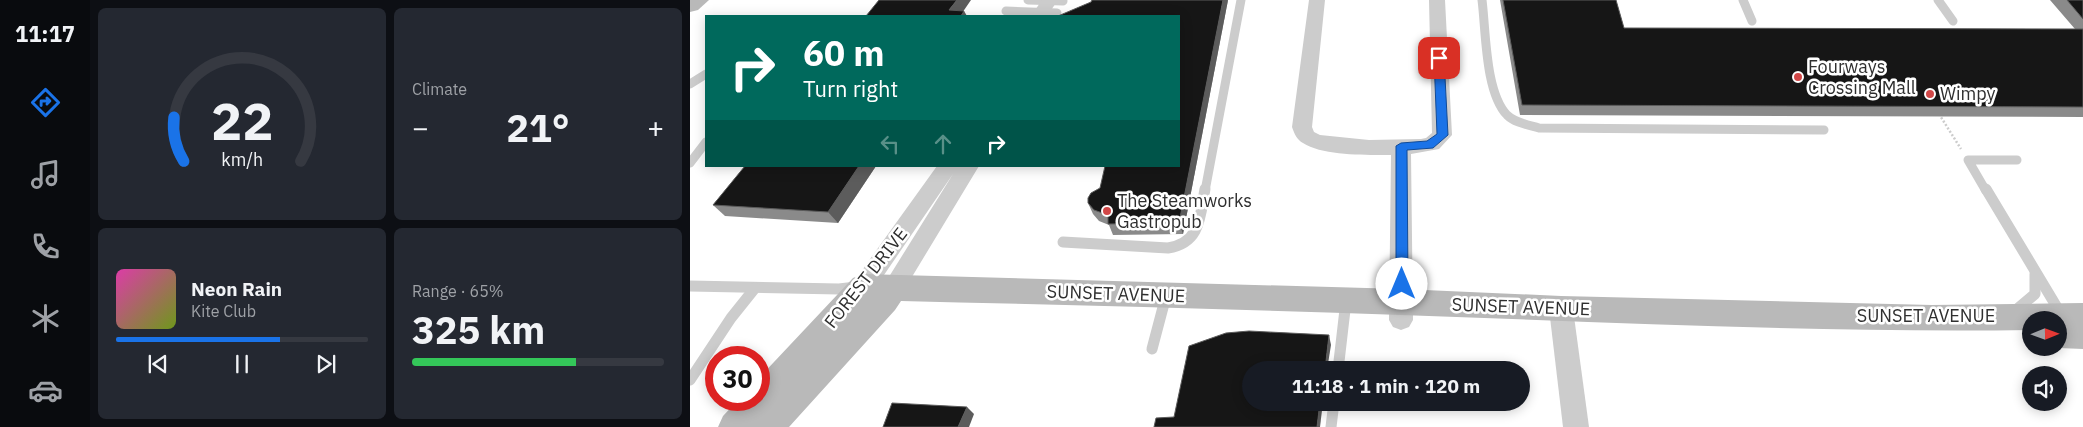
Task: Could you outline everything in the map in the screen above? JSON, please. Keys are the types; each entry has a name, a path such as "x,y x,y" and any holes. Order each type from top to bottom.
{"street":[{"path":"690,5 698,0"},
{"path":"1317,0 1302,127 1305,135 1312,140 1327,145 1401,146 1429,145 1442,135 1437,0"},
{"path":"1401,146 1401,311"},
{"name":"FOREST DRIVE","path":"735,427 866,293 947,167"},
{"name":"FOREST DRIVE","path":"767,427 866,293 968,167"},
{"name":"SUNSET AVENUE","path":"866,293 944,306 1164,304 1401,311 1476,322 1562,315 2001,317 2072,327"},
{"path":"1562,315 1576,427"},
{"name":"SUNSET AVENUE","path":"1562,315 2022,334"}],"lane":[{"path":"1028,0 1052,8"},
{"path":"1063,242 1168,248 1180,247 1194,236 1198,226 1241,0"},
{"path":"1482,0 1494,92 1507,116 1522,124 1539,128 1824,130"},
{"path":"1743,0 1752,21"},
{"path":"1938,0 1953,21"},
{"path":"1006,11 1052,8"},
{"path":"690,84 705,75"},
{"path":"690,163 705,143"},
{"path":"1968,160 2017,160"},
{"path":"1968,160 2035,272 2072,327"},
{"path":"2001,317 2026,303 2035,294 2035,272"},
{"name":"SUNSET AVENUE","path":"690,286 866,293"},
{"path":"690,380 731,318 755,288"},
{"path":"1152,349 1164,304"},
{"path":"1339,361 1345,310"},
{"path":"1331,427 1333,411"}],"path":[{"path":"1936,109 1968,160"}],"building":[{"path":"879,0 957,0 949,10 964,11 962,15 867,15"},
{"path":"1092,0 1223,0 1179,223 1108,224 1108,215 1094,210 1088,203 1088,198 1091,193 1100,188 1105,167 1180,167 1180,15 1060,15"},
{"name":"Fourways Crossing Mall","path":"1503,0 1616,0 1624,28 2083,29 2083,107 1522,105"},
{"path":"2067,0 2083,0 2083,19"},
{"path":"744,167 858,167 828,212 713,205"},
{"path":"1249,331 1329,335 1326,361 1242,361 1242,411 1319,411 1317,427 1154,427 1156,418 1174,417 1189,346 1226,333"},
{"path":"892,403 967,407 958,427 883,427"}],"place":[{"name":"Fourways Crossing Mall","path":"1798,77"},
{"name":"Wimpy","path":"1930,94"},
{"name":"The Steamworks Gastropub","path":"1107,211"}],"route":[{"path":"1402,284 1401,146 1429,145 1438,140 1442,135 1439,58"}]}
